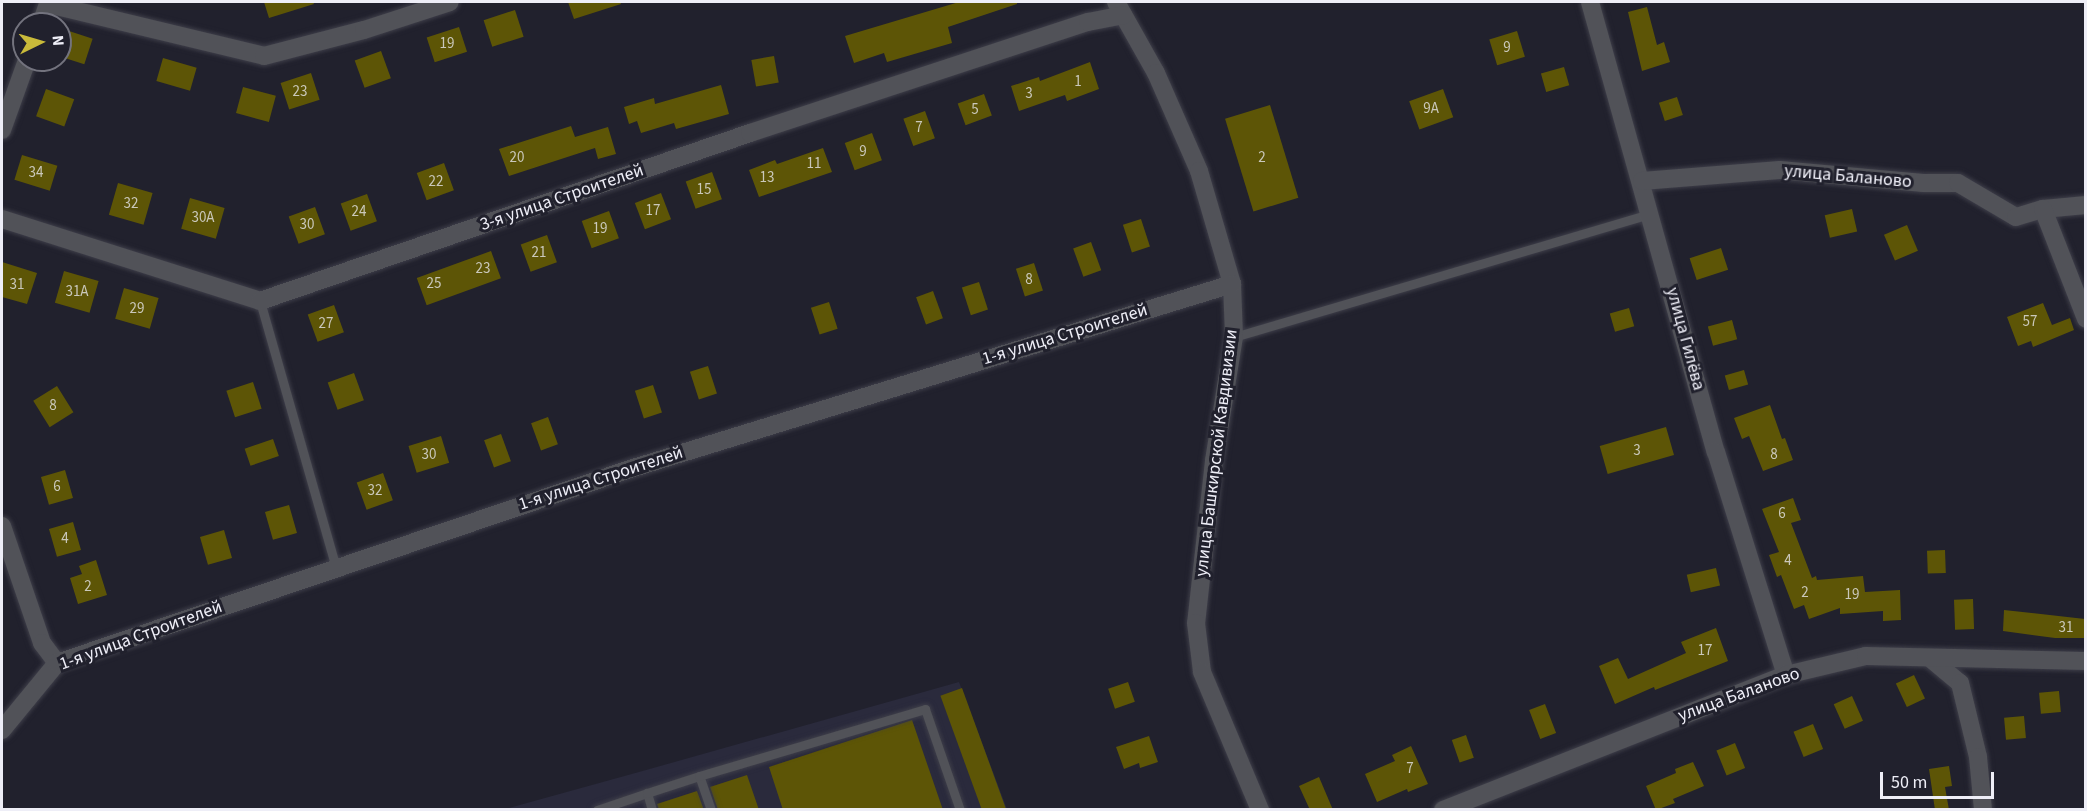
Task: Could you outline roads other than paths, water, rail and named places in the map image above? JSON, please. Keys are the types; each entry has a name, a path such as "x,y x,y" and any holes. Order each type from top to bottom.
{"street":[{"path":"45,12 48,4 264,56 364,30 450,2"},
{"name":"улица Гилёва","path":"1590,2 1642,181 1716,452 1786,675"},
{"name":"улица Башкирской Кавдивизии","path":"1119,8 1156,73 1199,171 1233,284 1234,337 1214,461 1196,623 1202,672 1260,810"},
{"name":"3-я улица Строителей","path":"260,302 773,126 1088,22 1119,8"},
{"path":"2,130 23,72"},
{"name":"улица Баланово","path":"1642,181 1780,170 1923,183 1958,183 2016,217 2043,209 2085,205"},
{"path":"2043,209 2085,318"},
{"path":"2,219 260,302"},
{"name":"1-я улица Строителей","path":"2,730 57,663 630,469 1233,284"},
{"path":"2,526 42,643 57,663"},
{"name":"улица Баланово","path":"1443,810 1786,675 1866,656 2085,661"},
{"path":"1930,658 1960,684 1978,757 1983,810"}],"lane":[{"path":"1234,337 1650,214"},
{"path":"260,302 336,568"},
{"path":"597,810 699,776 924,709 960,810"},
{"path":"699,776 711,810"},
{"path":"647,793 652,810"}]}
